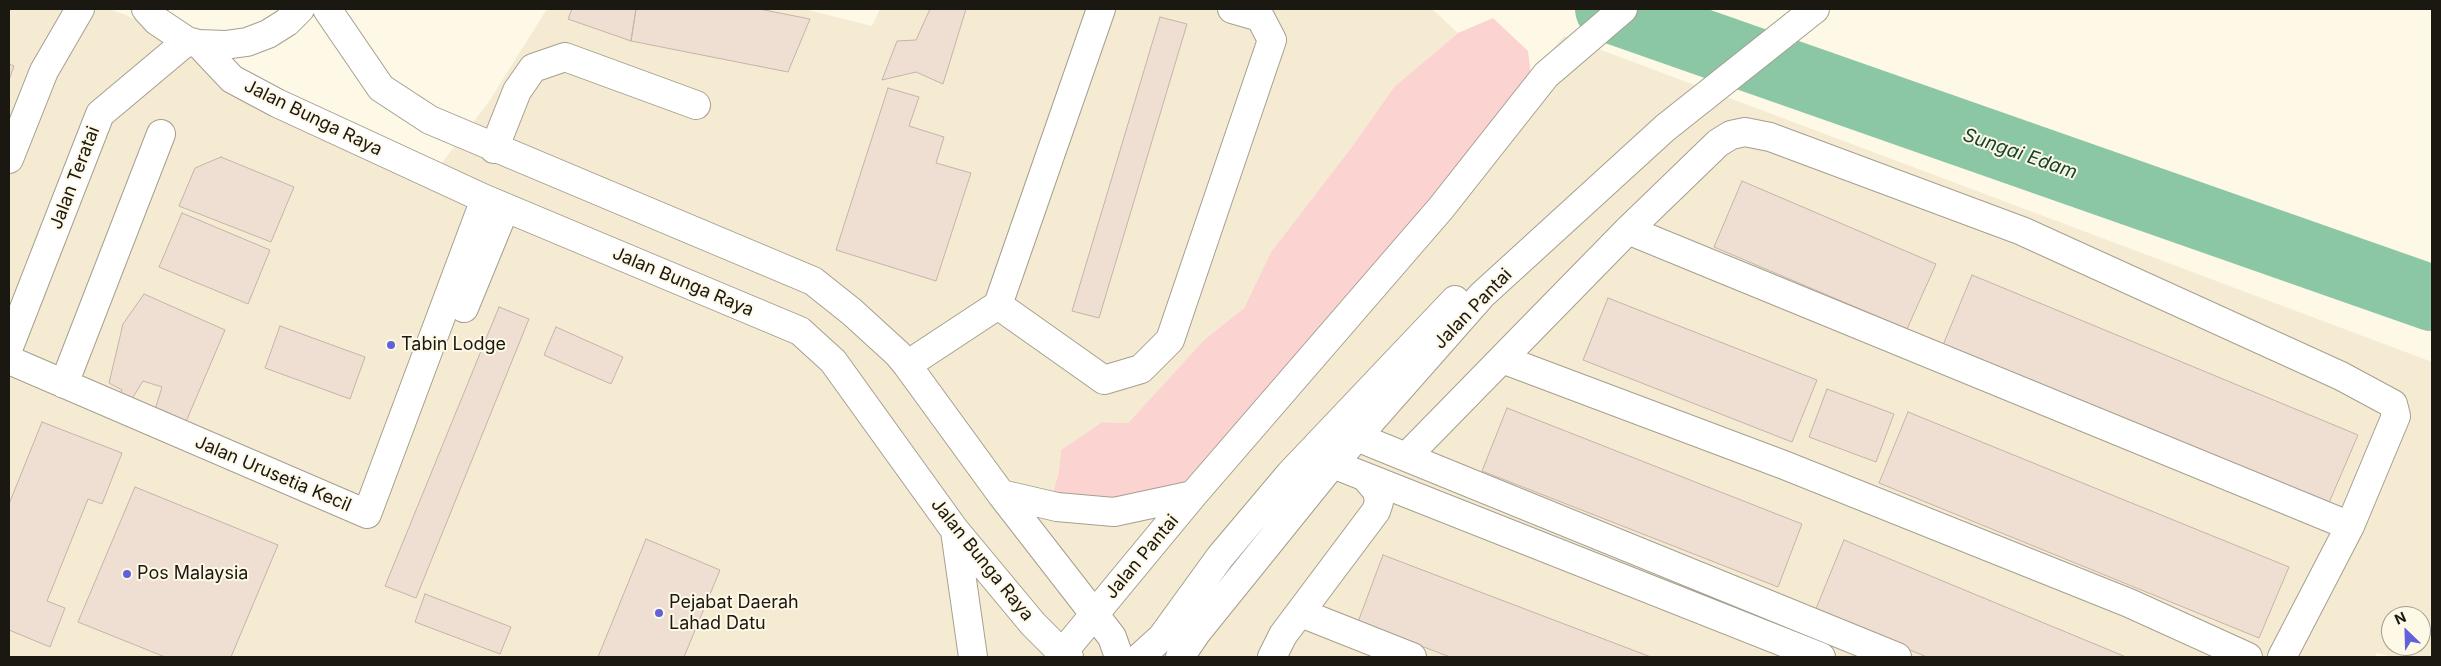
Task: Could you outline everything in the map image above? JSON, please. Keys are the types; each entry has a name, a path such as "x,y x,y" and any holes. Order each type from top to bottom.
{"street":[{"name":"Jalan Bunga Raya","path":"146,9 157,21 193,42 232,79 277,103 495,204 800,331 834,361 954,530 1033,624 1063,656"},
{"path":"193,42 225,45 247,42 268,34 287,22 300,9"},
{"path":"327,9 381,88 430,120 494,149 813,281 852,312 898,354 907,365 1001,494 1112,637 1119,657"},
{"path":"907,365 998,304 1101,9"},
{"path":"998,304 1104,380 1141,369 1170,340 1272,40 1260,17 1232,9"},
{"name":"Jalan Pantai","path":"1063,656 1095,614 1193,496 1441,208 1546,75 1623,9"},
{"name":"Jalan Pantai","path":"1180,657 1197,632 1333,464 1482,295 1665,128 1815,9"},
{"path":"9,159 44,71 74,10"},
{"name":"Jalan Teratai","path":"9,347 100,114 193,42"},
{"path":"494,149 516,91 533,68 565,58 696,105"},
{"path":"1140,657 1162,637 1220,556 1290,474 1396,360 1466,289 1665,128"},
{"path":"1407,456 1628,230 1718,142 1731,134 1745,132 1770,136 2022,231 2341,376 2392,404 2396,416 2350,526 2282,657"},
{"path":"64,384 162,134"},
{"path":"379,520 495,204"},
{"name":"Jalan Urusetia Kecil","path":"9,360 367,514 495,204"},
{"path":"1628,230 2350,526"},
{"path":"1502,358 1784,465 2129,602 2248,657"},
{"path":"1357,436 1897,657"},
{"path":"1333,464 1821,657"},
{"path":"1272,657 1283,635 1302,613 1376,511 1379,502 1377,491 1365,477"},
{"path":"1001,494 1057,508 1114,512 1193,496"},
{"path":"954,530 973,657"},
{"path":"1302,613 1412,657"}],"shaded area":[{"path":"9,9 109,9 126,15 431,177 488,103 547,9 804,9 872,26 880,9 1432,9 1458,33 1394,87 1351,148 1271,252 1244,308 1204,340 1128,423 1102,422 1061,450 1059,471 1052,496 1531,75 1564,36 2432,362 2432,657 2389,656 2431,656 2431,606 2381,606 2381,654 2377,653 2375,657 9,657"},
{"path":"1493,18 1528,51 1531,75 1442,192 1187,487 1110,500 1052,496 1059,471 1061,450 1102,422 1128,423 1204,340 1244,308 1271,252 1351,148 1394,87 1458,33"}],"building":[{"path":"572,9 636,9 631,41 568,19"},
{"path":"636,9 759,9 810,19 788,72 631,41"},
{"path":"930,9 966,9 943,84 916,72 882,80 897,41 916,40"},
{"path":"1160,17 1187,24 1099,318 1072,311"},
{"path":"9,64 14,66 9,80"},
{"path":"888,88 919,97 909,126 944,137 936,163 971,173 936,281 836,250"},
{"path":"221,157 294,187 271,242 179,206 195,168"},
{"path":"1742,181 1936,264 1907,329 1714,247"},
{"path":"182,213 270,250 248,304 159,267"},
{"path":"1972,275 2358,435 2328,505 1943,345"},
{"path":"144,294 225,330 185,424 154,413 162,387 143,381 130,402 119,399 122,390 109,383 123,324"},
{"path":"1608,298 1817,380 1792,442 1583,360"},
{"path":"499,307 529,319 416,598 385,586"},
{"path":"280,326 365,357 350,399 265,368"},
{"path":"556,327 623,357 611,384 544,355"},
{"path":"1827,389 1894,414 1876,462 1809,437"},
{"path":"1507,408 1802,524 1778,587 1482,471"},
{"path":"1908,412 2289,567 2259,638 1879,483"},
{"path":"42,422 122,453 102,504 88,499 47,601 65,608 50,647 9,630 9,504"},
{"path":"135,487 278,545 231,657 165,657 78,622"},
{"name":"Pejabat Daerah Lahad Datu","path":"646,539 720,570 684,657 598,657"},
{"path":"1844,540 2126,657 1927,657 1815,611"},
{"path":"1383,555 1651,657 1450,657 1358,622"},
{"path":"425,594 511,627 500,654 415,622"}],"waterway":[{"name":"Sungai Edam","path":"1608,9 2432,298"}],"place":[{"name":"Tabin Lodge","path":"391,345"},
{"name":"Pos Malaysia","path":"127,574"},
{"name":"Pejabat Daerah Lahad Datu","path":"659,613"}]}
